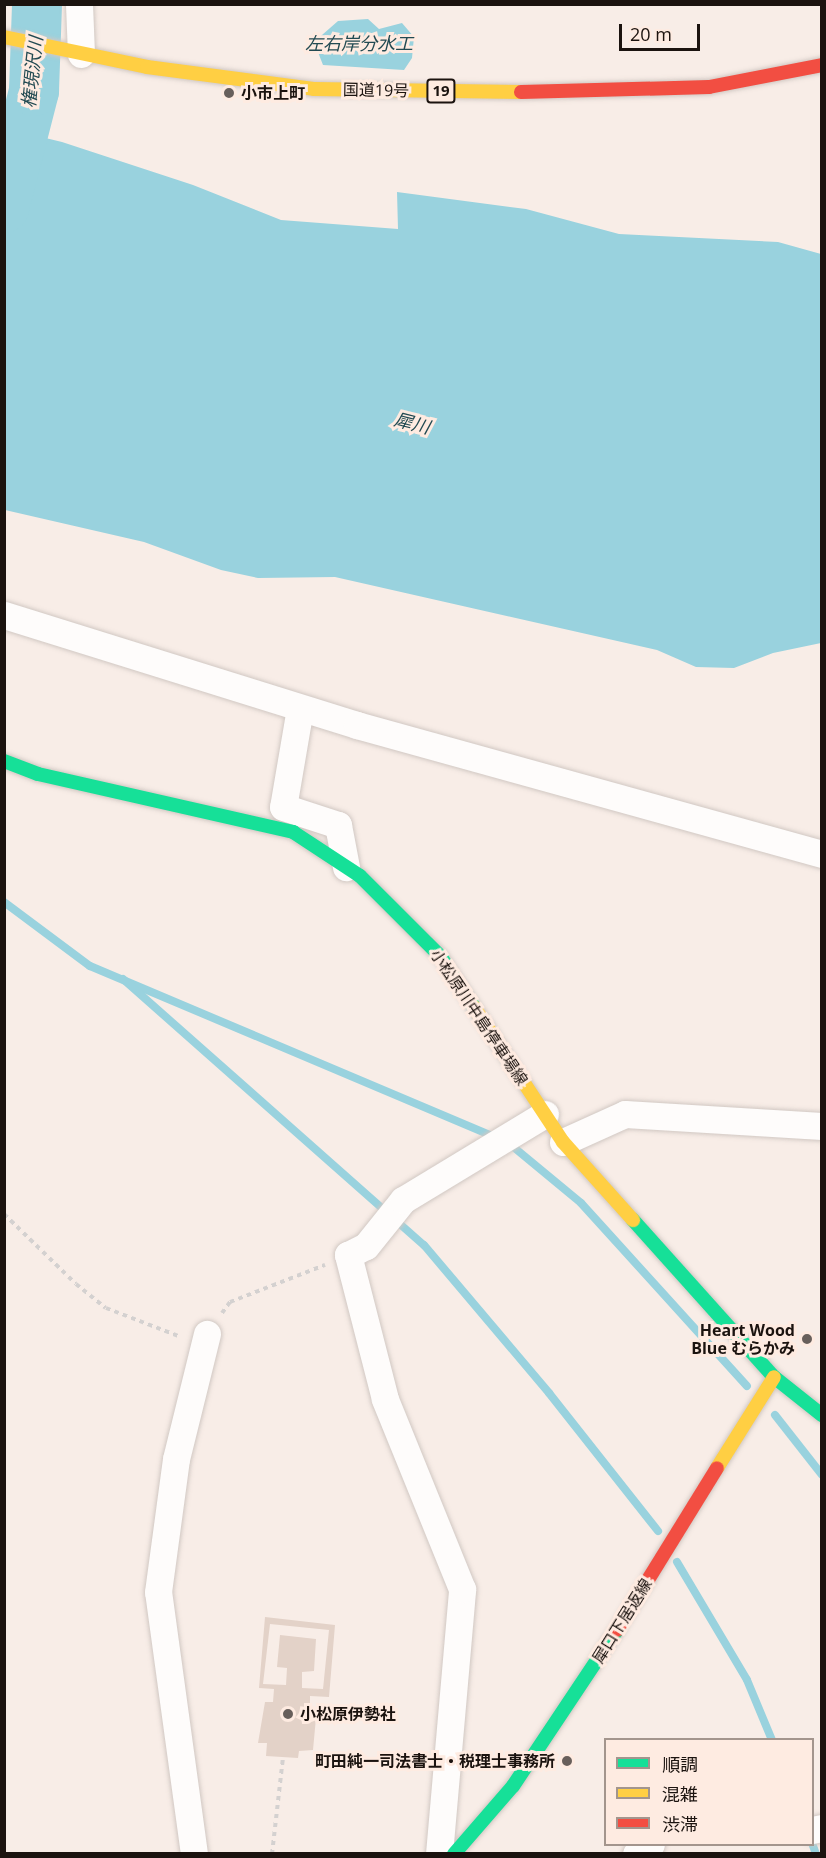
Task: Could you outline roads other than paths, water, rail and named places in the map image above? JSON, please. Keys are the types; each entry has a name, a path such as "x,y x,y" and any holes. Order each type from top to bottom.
{"main road":[{"name":"国道19号","path":"11,38 147,67 314,89 527,92 709,87 822,65"},
{"name":"小松原川中島停車場線","path":"4,761 38,774 293,832 360,876 441,957 563,1142 774,1377 822,1415"},
{"name":"犀口下居返線","path":"454,1854 513,1786 578,1693 774,1377"}],"street":[{"path":"72,51 79,4"},
{"path":"4,615 300,708 822,854"},
{"path":"300,708 282,807 338,825 346,867"},
{"path":"440,1854 462,1589 385,1399 348,1256 366,1246 403,1200 544,1114"},
{"path":"563,1142 625,1114 822,1126"},
{"path":"194,1854 158,1592 176,1459 207,1334"},
{"path":"636,1854 649,1846"}],"water":[{"name":"左右岸分水工","path":"368,19 379,29 402,23 414,37 412,58 404,70 323,65 314,42 338,21"},
{"name":"犀川","path":"4,128 62,142 193,185 281,220 398,229 397,192 526,209 619,234 778,242 821,254 821,643 773,653 734,668 696,667 657,650 335,577 258,578 221,570 144,542 5,510"}],"waterway":[{"name":"権現沢川","path":"4,208 34,91 37,4"},
{"path":"4,902 90,966 494,1137"},
{"path":"123,979 424,1245 549,1393 658,1531"},
{"path":"511,1145 581,1203 747,1386"},
{"path":"775,1415 822,1475"},
{"path":"677,1562 747,1680 771,1738"},
{"path":"813,1846 816,1854"}],"place":[{"name":"小市上町","path":"229,93"},
{"name":"Heart Wood Blue むらかみ","path":"807,1339"},
{"name":"小松原伊勢社","path":"288,1714"},
{"name":"町田純一司法書士・税理士事務所","path":"567,1761"}]}
